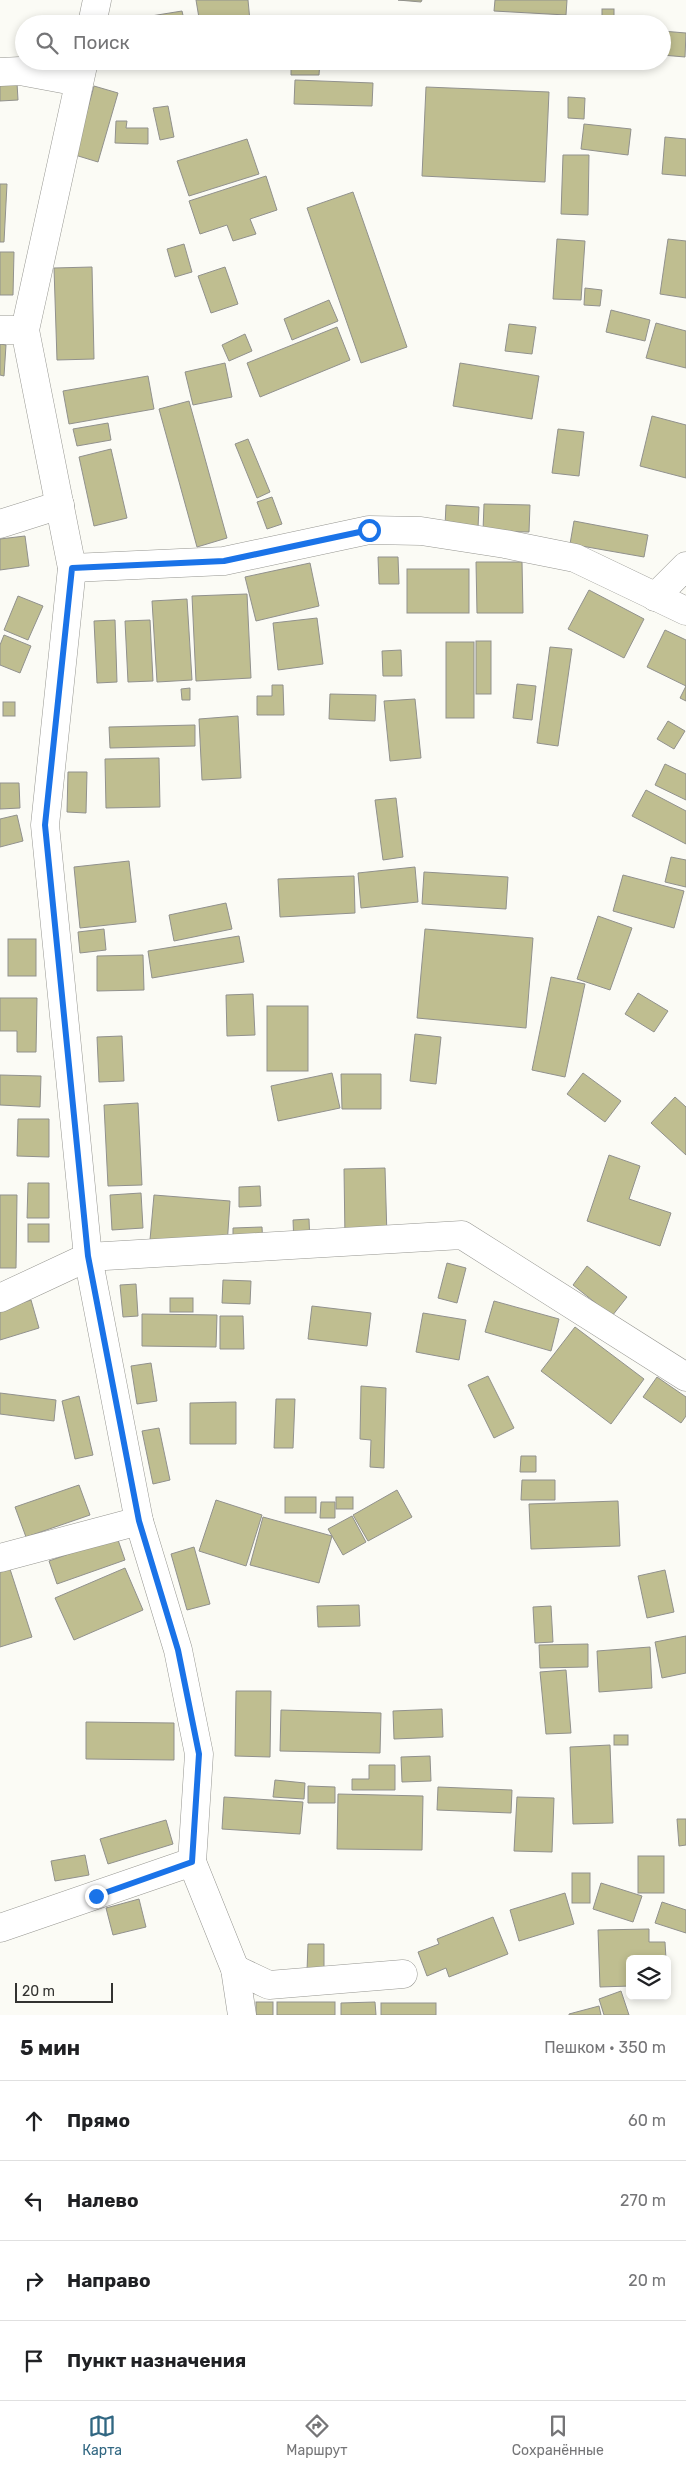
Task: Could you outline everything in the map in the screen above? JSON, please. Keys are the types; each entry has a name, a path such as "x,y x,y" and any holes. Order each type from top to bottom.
{"street":[{"path":"94,15 97,0"},
{"path":"0,72 81,72 13,330 60,506 72,568 45,825 88,1256 139,1521 178,1650 199,1754 192,1862 235,1969 242,2015"},
{"path":"0,524 60,506"},
{"path":"72,568 224,561 369,530 421,531 505,544 575,558 686,611"},
{"path":"655,597 686,566"},
{"path":"0,1298 88,1256 462,1235 686,1377"},
{"path":"0,1558 139,1521"},
{"path":"0,1928 192,1862"},
{"path":"235,1969 269,1985 403,1974"}],"building":[{"path":"196,0 248,0 249,15 198,15"},
{"path":"398,0 422,0 421,2"},
{"path":"495,0 567,0 566,15 494,11"},
{"path":"602,9 614,9 614,15 602,15"},
{"path":"182,11 183,15 157,15"},
{"path":"671,32 686,33 685,57 671,56"},
{"path":"291,70 319,70 319,75 291,75"},
{"path":"295,80 373,83 372,106 294,104"},
{"path":"17,83 18,100 0,101 0,84"},
{"path":"94,86 118,93 98,162 75,155"},
{"path":"426,87 549,92 545,182 422,176"},
{"path":"568,97 585,98 584,119 568,118"},
{"path":"168,106 174,137 160,140 153,108"},
{"path":"116,121 127,121 126,128 148,128 148,144 115,143"},
{"path":"584,124 631,129 628,155 581,149"},
{"path":"665,137 686,139 686,176 662,174"},
{"path":"247,139 259,174 189,196 177,161"},
{"path":"563,155 589,155 588,215 561,214"},
{"path":"266,176 277,210 250,219 256,234 233,241 227,225 200,234 189,201"},
{"path":"0,184 7,184 4,242 0,242"},
{"path":"353,192 407,347 361,363 307,208"},
{"path":"557,239 585,241 581,300 553,299"},
{"path":"668,239 686,241 686,298 660,294"},
{"path":"184,244 192,272 175,277 167,249"},
{"path":"0,252 14,252 13,295 0,295"},
{"path":"92,267 94,359 57,360 54,268"},
{"path":"225,267 238,304 211,313 198,276"},
{"path":"585,288 602,290 600,306 584,305"},
{"path":"329,300 338,321 292,340 284,319"},
{"path":"611,310 650,320 645,341 606,332"},
{"path":"656,323 686,331 686,368 646,358"},
{"path":"509,324 536,327 532,354 505,351"},
{"path":"337,327 350,360 260,397 247,363"},
{"path":"245,334 252,351 229,361 222,345"},
{"path":"0,344 6,345 4,376 0,375"},
{"path":"225,363 232,397 193,405 185,372"},
{"path":"460,363 539,376 532,419 453,406"},
{"path":"148,376 154,409 69,424 63,391"},
{"path":"189,401 227,538 197,547 159,409"},
{"path":"652,416 686,425 686,478 640,466"},
{"path":"108,423 111,440 77,446 73,429"},
{"path":"558,429 584,432 579,476 552,473"},
{"path":"248,439 270,492 257,498 235,444"},
{"path":"111,449 127,518 94,526 79,457"},
{"path":"272,497 282,524 267,529 257,502"},
{"path":"484,504 530,505 529,532 483,531"},
{"path":"446,505 479,507 478,528 445,526"},
{"path":"574,521 648,535 644,557 570,544"},
{"path":"25,536 29,566 0,570 0,539"},
{"path":"378,557 398,557 399,584 379,584"},
{"path":"476,562 522,562 523,613 477,613"},
{"path":"310,563 319,606 256,621 245,577"},
{"path":"407,569 469,569 469,613 407,613"},
{"path":"589,590 644,619 624,658 568,629"},
{"path":"247,594 251,678 196,681 192,596"},
{"path":"18,596 43,606 28,640 4,630"},
{"path":"187,599 192,680 157,682 152,601"},
{"path":"317,618 323,664 278,670 273,623"},
{"path":"115,620 117,682 97,683 94,621"},
{"path":"150,620 153,681 128,682 125,621"},
{"path":"665,630 686,640 686,686 647,667"},
{"path":"4,635 31,646 20,673 0,665 0,645"},
{"path":"476,641 491,641 491,694 476,694"},
{"path":"446,642 474,642 474,718 446,718"},
{"path":"550,647 572,649 558,746 537,743"},
{"path":"401,650 402,676 383,676 382,651"},
{"path":"517,684 536,686 532,720 513,718"},
{"path":"272,685 283,685 284,715 257,715 257,696 272,696"},
{"path":"686,686 686,701 680,698"},
{"path":"190,688 190,700 182,700 181,689"},
{"path":"330,694 376,695 375,721 329,719"},
{"path":"415,699 421,758 390,761 384,701"},
{"path":"3,702 15,702 15,716 3,716"},
{"path":"238,716 241,778 202,780 199,719"},
{"path":"668,721 685,731 674,749 657,739"},
{"path":"195,725 195,746 110,748 109,727"},
{"path":"159,758 160,807 106,808 105,759"},
{"path":"665,764 686,774 686,800 655,785"},
{"path":"68,772 87,772 86,813 67,812"},
{"path":"0,783 19,783 20,808 0,809"},
{"path":"646,790 686,811 686,844 632,816"},
{"path":"396,798 403,857 383,860 375,800"},
{"path":"17,815 23,841 0,847 0,819"},
{"path":"671,857 686,860 686,887 665,882"},
{"path":"129,861 136,922 80,928 74,867"},
{"path":"415,867 418,902 361,908 358,873"},
{"path":"424,872 508,877 506,909 422,904"},
{"path":"623,875 684,891 674,928 613,911"},
{"path":"354,876 355,913 280,917 278,879"},
{"path":"226,903 232,929 174,941 169,915"},
{"path":"598,916 632,928 610,990 577,979"},
{"path":"104,929 106,950 80,953 78,932"},
{"path":"425,929 533,938 526,1028 417,1018"},
{"path":"239,936 244,962 152,978 148,951"},
{"path":"8,939 36,939 36,976 8,976"},
{"path":"143,955 144,990 97,991 97,956"},
{"path":"551,977 585,984 565,1077 532,1070"},
{"path":"638,993 668,1011 654,1032 625,1014"},
{"path":"253,994 255,1035 227,1036 226,995"},
{"path":"0,998 37,998 36,1052 17,1052 17,1031 0,1031"},
{"path":"267,1006 308,1006 308,1071 267,1071"},
{"path":"415,1034 441,1037 436,1084 410,1081"},
{"path":"122,1036 124,1081 99,1082 97,1037"},
{"path":"332,1073 340,1108 278,1121 271,1086"},
{"path":"583,1073 621,1101 605,1122 567,1094"},
{"path":"341,1074 381,1074 381,1109 342,1109"},
{"path":"0,1075 41,1076 40,1107 0,1105"},
{"path":"675,1097 686,1107 686,1155 651,1123"},
{"path":"138,1103 142,1185 108,1186 104,1105"},
{"path":"18,1119 49,1119 49,1157 17,1156"},
{"path":"609,1155 640,1166 629,1199 671,1213 660,1246 587,1221"},
{"path":"385,1168 387,1237 345,1238 344,1169"},
{"path":"28,1183 49,1183 49,1218 27,1218"},
{"path":"260,1186 261,1206 239,1207 239,1187"},
{"path":"141,1193 143,1228 112,1230 110,1195"},
{"path":"0,1195 17,1195 16,1268 0,1268"},
{"path":"154,1195 230,1201 227,1246 150,1240"},
{"path":"309,1219 310,1243 294,1244 293,1220"},
{"path":"28,1224 49,1224 49,1242 28,1242"},
{"path":"262,1227 263,1246 233,1247 233,1228"},
{"path":"447,1263 466,1268 457,1303 438,1298"},
{"path":"587,1266 627,1297 612,1316 573,1285"},
{"path":"223,1280 251,1281 250,1304 222,1303"},
{"path":"136,1284 138,1316 123,1317 120,1285"},
{"path":"170,1298 193,1298 193,1312 170,1312"},
{"path":"31,1300 39,1328 0,1340 0,1310"},
{"path":"494,1301 559,1319 551,1351 485,1332"},
{"path":"312,1306 371,1313 367,1346 308,1339"},
{"path":"423,1313 466,1320 459,1360 416,1352"},
{"path":"142,1314 217,1315 216,1347 142,1346"},
{"path":"220,1316 243,1316 244,1349 220,1349"},
{"path":"575,1327 644,1379 611,1424 541,1371"},
{"path":"151,1363 157,1401 137,1404 131,1366"},
{"path":"488,1376 514,1428 494,1438 468,1385"},
{"path":"657,1377 686,1397 686,1416 681,1423 643,1397"},
{"path":"361,1386 386,1388 384,1468 370,1467 371,1440 360,1439"},
{"path":"0,1393 56,1400 54,1421 0,1414"},
{"path":"79,1396 93,1455 75,1459 62,1401"},
{"path":"276,1399 295,1399 293,1448 274,1448"},
{"path":"236,1402 236,1444 190,1444 190,1403"},
{"path":"159,1428 170,1480 153,1484 142,1431"},
{"path":"521,1456 536,1456 536,1472 520,1472"},
{"path":"522,1480 555,1480 555,1500 521,1500"},
{"path":"79,1485 90,1515 26,1537 15,1507"},
{"path":"397,1490 412,1517 368,1541 353,1515"},
{"path":"285,1497 316,1497 316,1513 285,1513"},
{"path":"336,1497 353,1497 353,1509 336,1509"},
{"path":"216,1500 262,1515 246,1566 199,1551"},
{"path":"618,1501 620,1546 531,1549 529,1504"},
{"path":"321,1502 335,1502 335,1518 320,1518"},
{"path":"352,1516 366,1542 343,1555 328,1529"},
{"path":"263,1517 332,1536 319,1583 250,1565"},
{"path":"117,1537 125,1560 57,1584 49,1561"},
{"path":"194,1547 210,1604 187,1610 171,1554"},
{"path":"9,1566 32,1637 0,1647 0,1569"},
{"path":"125,1568 143,1610 74,1640 55,1598"},
{"path":"665,1570 674,1612 647,1618 638,1576"},
{"path":"359,1605 360,1626 318,1627 317,1606"},
{"path":"551,1606 553,1642 535,1643 533,1607"},
{"path":"686,1636 686,1673 662,1678 655,1642"},
{"path":"588,1644 588,1667 540,1668 539,1645"},
{"path":"650,1647 652,1688 599,1692 597,1651"},
{"path":"566,1670 571,1733 546,1734 540,1672"},
{"path":"236,1691 271,1691 270,1757 235,1756"},
{"path":"442,1709 443,1737 394,1739 393,1711"},
{"path":"281,1710 381,1713 380,1753 280,1751"},
{"path":"86,1722 174,1723 174,1760 86,1759"},
{"path":"614,1735 628,1735 628,1745 614,1745"},
{"path":"610,1745 613,1823 573,1824 570,1747"},
{"path":"430,1756 431,1781 402,1782 401,1757"},
{"path":"369,1765 395,1765 395,1790 352,1790 352,1779 369,1779"},
{"path":"275,1780 305,1783 304,1799 273,1797"},
{"path":"308,1786 335,1787 335,1803 308,1803"},
{"path":"438,1787 512,1790 511,1813 437,1810"},
{"path":"338,1794 423,1796 422,1850 337,1849"},
{"path":"224,1797 303,1802 300,1834 222,1829"},
{"path":"517,1797 554,1798 552,1852 514,1851"},
{"path":"677,1819 686,1819 686,1845 679,1846"},
{"path":"166,1820 173,1844 108,1864 100,1839"},
{"path":"85,1855 89,1875 55,1881 51,1861"},
{"path":"638,1856 664,1856 664,1893 638,1893"},
{"path":"572,1873 590,1873 590,1903 572,1903"},
{"path":"601,1883 642,1896 633,1922 593,1909"},
{"path":"565,1893 574,1924 519,1941 510,1910"},
{"path":"139,1899 146,1927 113,1935 106,1908"},
{"path":"662,1902 686,1910 686,1933 655,1923"},
{"path":"493,1917 508,1954 449,1977 446,1968 427,1976 418,1952 439,1944 437,1939"},
{"path":"649,1929 649,1942 665,1942 666,1955 626,1955 626,1986 600,1987 598,1930"},
{"path":"308,1944 324,1944 324,1972 307,1971"},
{"path":"621,1991 629,2015 604,2015 599,1999"},
{"path":"256,2002 273,2002 273,2015 256,2015"},
{"path":"277,2002 335,2002 335,2015 277,2015"},
{"path":"375,2002 376,2015 341,2015 341,2003"},
{"path":"381,2003 436,2003 436,2015 381,2015"},
{"path":"599,2006 601,2015 569,2015 569,2014"}],"route":[{"path":"96,1896 192,1862 199,1754 178,1650 139,1521 88,1256 45,825 72,568 224,561 369,530"}]}
